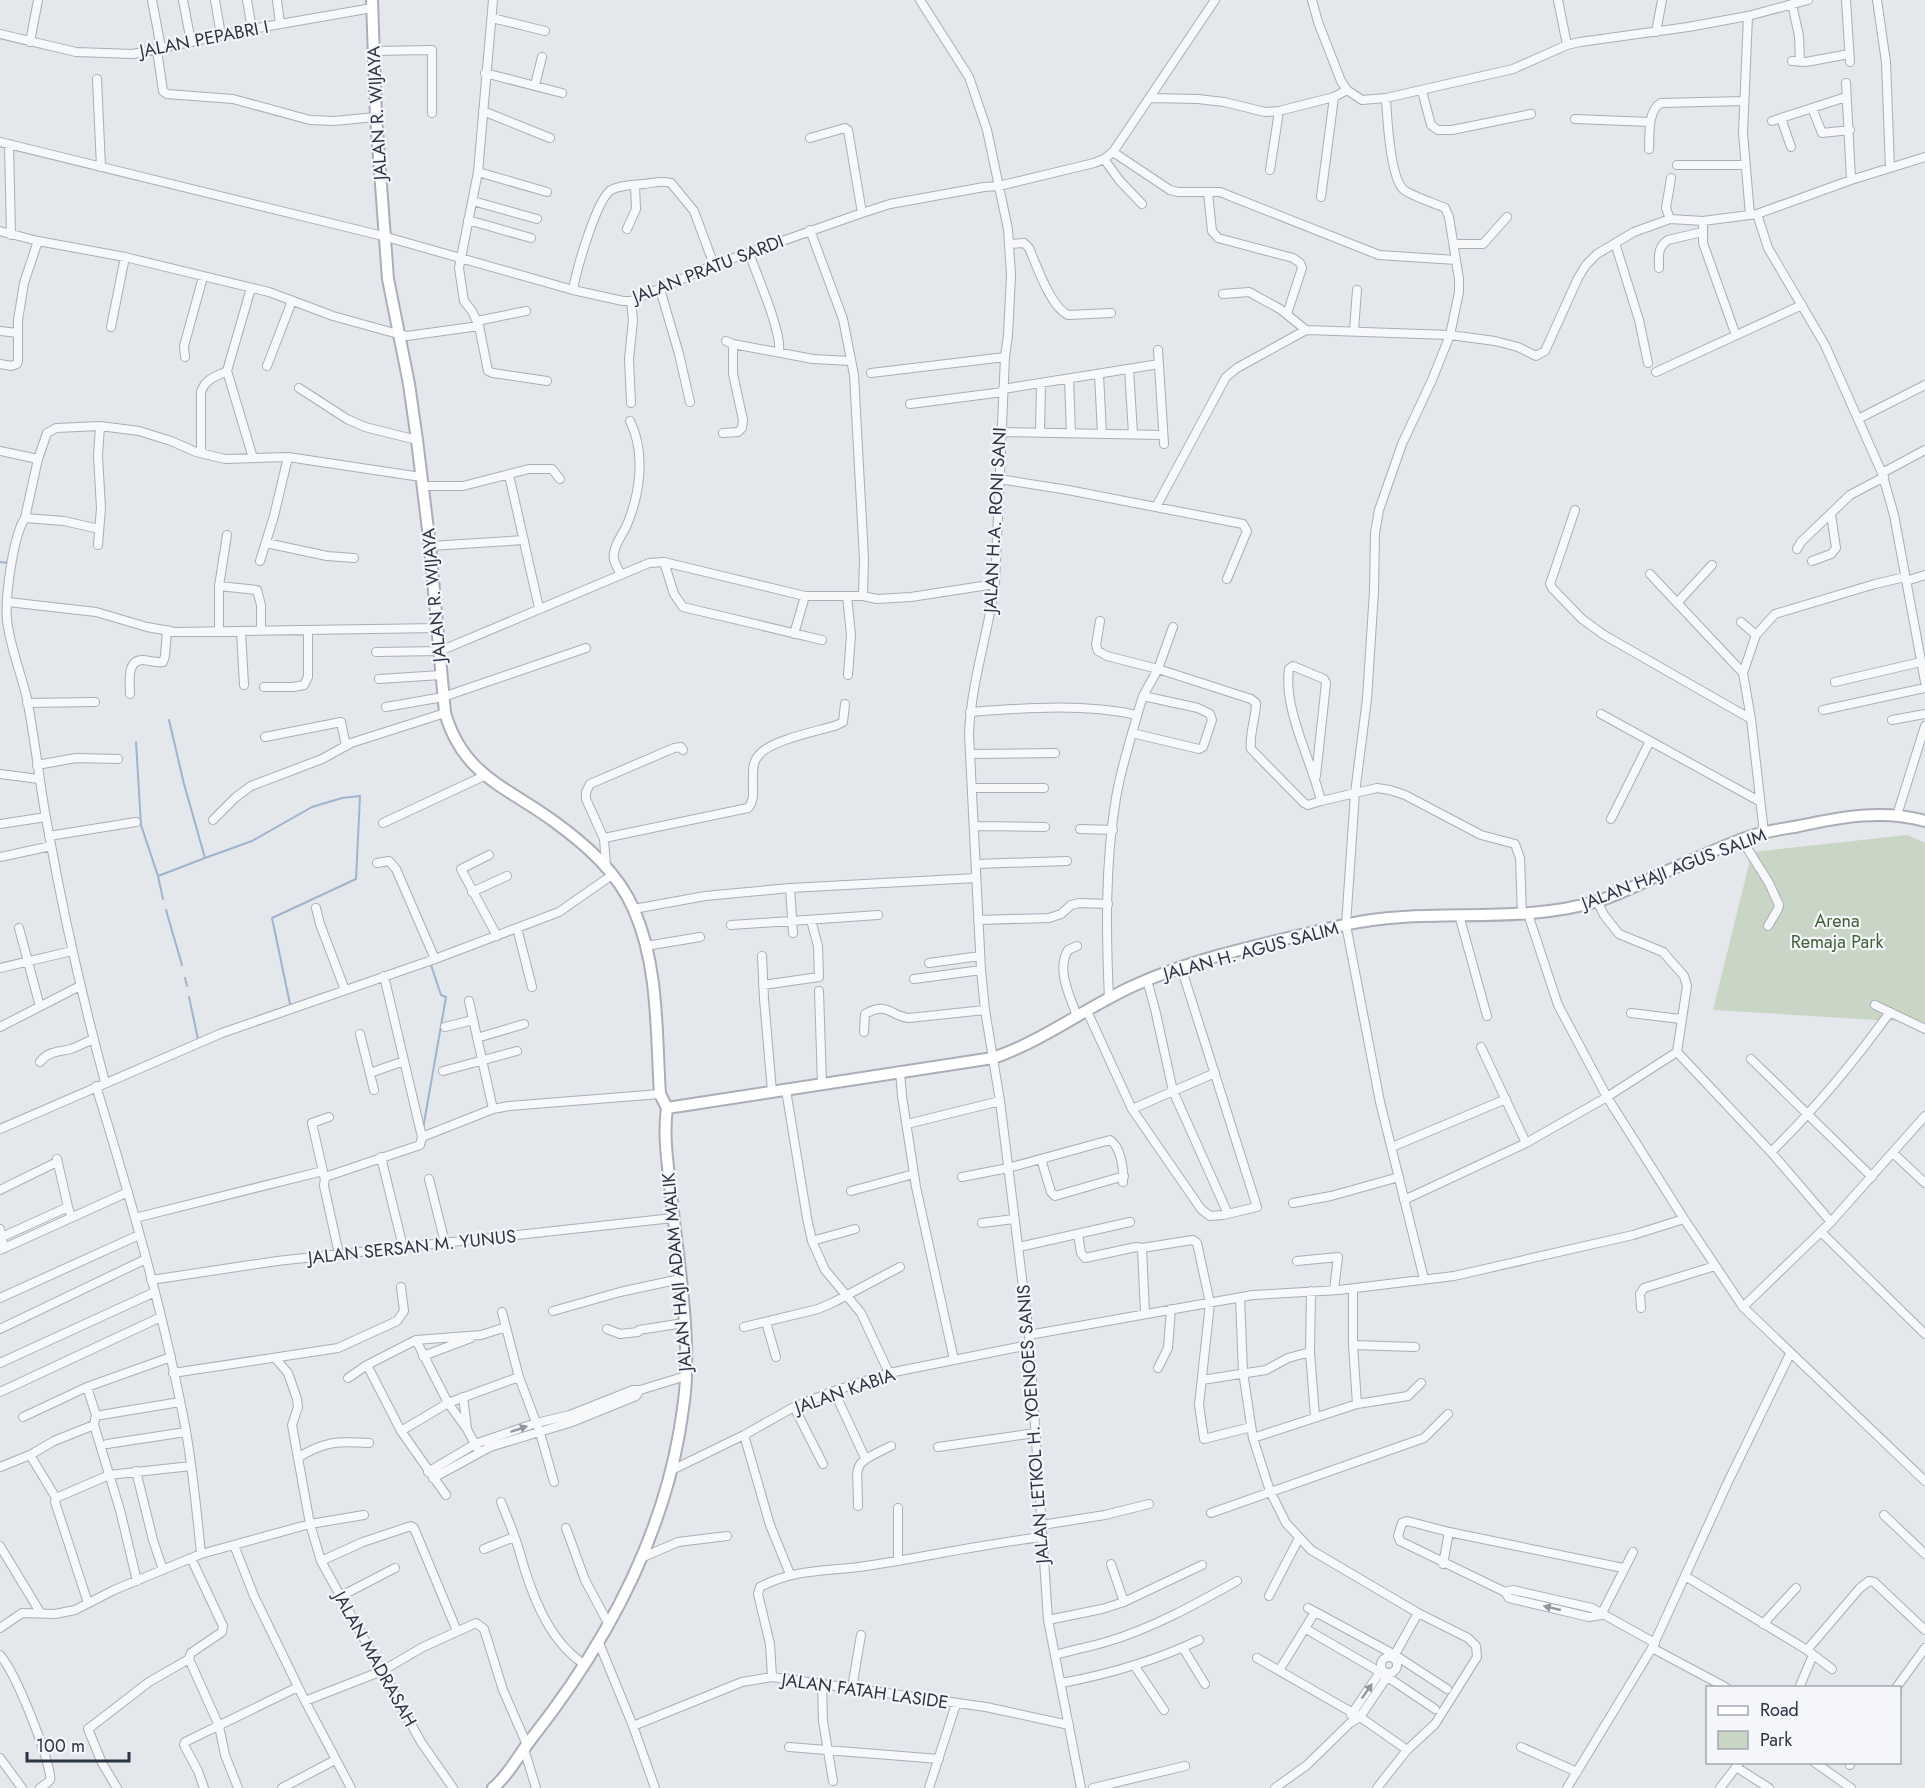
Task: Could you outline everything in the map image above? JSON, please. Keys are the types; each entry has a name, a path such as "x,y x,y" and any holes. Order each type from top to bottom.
{"main road":[{"name":"JALAN R. WIJAYA","path":"372,4 383,236 388,279 417,440 439,628 443,697 450,729 470,762 484,776 552,820 609,871 634,909 646,946 654,995 660,1094 667,1108"},
{"name":"JALAN HAJI AGUS SALIM","path":"1525,915 1559,911 1598,902 1742,840 1764,833 1863,815 1897,815 1925,821"},
{"name":"JALAN H. AGUS SALIM","path":"993,1058 1033,1041 1147,980 1180,967 1346,925 1386,918 1525,915"},
{"path":"667,1108 993,1058"},
{"name":"JALAN HAJI ADAM MALIK","path":"493,1788 599,1643 641,1558 672,1470 686,1376 684,1323 664,1125 667,1108"}],"street":[{"path":"30,42 38,0"},
{"path":"153,0 163,91 167,94 233,99 310,120 376,117"},
{"path":"183,0 191,42"},
{"path":"215,0 221,36"},
{"path":"247,0 252,29"},
{"path":"277,0 280,24"},
{"path":"493,0 478,172 460,259 464,301 478,324 488,371 547,381"},
{"name":"JALAN H.A. RONI SANI","path":"920,0 969,77 987,130 1008,229 1011,275 1003,391 995,584 970,712 980,956 985,1010 993,1058"},
{"path":"1142,204 1120,181 1104,159 1113,152 1215,0"},
{"path":"1312,0 1318,22 1347,90 1362,100 1422,91 1513,69 1567,45 1748,16 1808,0"},
{"path":"1558,0 1567,45"},
{"path":"1656,32 1662,0"},
{"path":"1792,4 1798,36 1796,61 1849,58 1846,0"},
{"path":"1877,0 1886,62 1890,168"},
{"name":"JALAN PEPABRI I","path":"0,34 76,52 133,54 372,4"},
{"path":"1748,16 1743,133 1745,165 1754,214 1768,248 1825,345 1883,475 1894,515 1906,579 1921,629 1921,662 1925,682"},
{"path":"492,18 545,31"},
{"path":"374,51 432,50 432,113"},
{"path":"534,85 542,57"},
{"path":"485,73 562,93"},
{"path":"97,79 101,167"},
{"path":"1846,83 1851,180"},
{"path":"1149,98 1198,99 1238,104 1265,112 1279,111 1334,97 1347,90"},
{"path":"1422,91 1431,125 1438,130 1452,130 1531,114"},
{"path":"1321,197 1334,97"},
{"path":"1791,147 1777,120 1846,97"},
{"path":"1386,98 1388,133 1398,183 1405,190 1445,208 1449,217 1460,279 1450,334 1432,380 1402,444 1379,510 1375,533 1367,699 1355,793 1346,925 1380,1102 1424,1279"},
{"path":"1649,149 1650,122 1657,105 1744,101"},
{"path":"1812,108 1822,133 1850,130"},
{"path":"483,111 550,138"},
{"path":"1270,170 1279,111"},
{"path":"1575,119 1650,122"},
{"path":"810,138 845,128 848,130 862,213"},
{"name":"JALAN PRATU SARDI","path":"0,142 383,236 573,290 631,301 714,265 890,204 999,186 1104,159"},
{"path":"9,144 11,235"},
{"path":"1113,152 1170,190 1220,192 1379,255 1456,260"},
{"path":"1156,507 1226,377 1237,368 1306,330 1450,334 1495,341 1539,355 1545,351 1552,338 1586,265 1597,254 1634,232 1670,219 1703,221 1754,214 1925,157"},
{"path":"1677,165 1745,165"},
{"path":"478,172 547,192"},
{"path":"1670,219 1666,208 1671,178"},
{"path":"573,290 579,260 603,199 614,189 635,185 663,181 674,185 694,211 714,265"},
{"path":"627,229 636,209 635,185"},
{"path":"1208,193 1212,231 1218,238 1293,258 1300,263 1302,268 1287,314"},
{"path":"473,201 537,219"},
{"path":"1454,244 1483,244 1507,217"},
{"path":"468,220 531,238"},
{"path":"1703,221 1703,243 1734,330"},
{"path":"810,230 843,319 854,375 863,547 863,596"},
{"path":"0,231 38,241 125,257 250,288 333,316 407,336 478,324 526,311"},
{"path":"1659,268 1659,250 1664,243 1702,232"},
{"path":"0,364 10,366 17,364 18,320 24,283 38,241"},
{"path":"1009,244 1024,243 1029,248 1052,299 1062,312 1068,315 1111,313"},
{"path":"1615,243 1639,321 1648,363"},
{"path":"749,253 777,333 780,343 779,351"},
{"path":"111,327 125,257"},
{"path":"185,357 184,346 203,277"},
{"path":"250,288 227,372 253,458"},
{"path":"660,289 690,402"},
{"path":"1354,330 1358,290"},
{"path":"1223,294 1249,291 1287,314 1306,330"},
{"path":"267,366 292,301"},
{"path":"631,301 633,320 629,359 631,403"},
{"path":"1656,372 1802,305"},
{"path":"0,331 18,333"},
{"path":"723,433 738,432 742,428 743,420 733,374 730,342 813,359 851,361"},
{"path":"1001,432 1133,434 1163,439 1158,350"},
{"path":"871,373 1005,357"},
{"path":"910,404 1003,391 1159,364"},
{"path":"1129,369 1133,434"},
{"path":"201,453 201,392 206,381 227,372"},
{"path":"1099,374 1102,434"},
{"path":"1069,379 1071,433"},
{"path":"1040,432 1041,383"},
{"path":"1857,419 1925,386"},
{"path":"299,387 324,405 356,423 417,440"},
{"path":"621,575 614,560 614,551 626,526 639,481 636,434 630,421"},
{"path":"98,545 101,508 99,426"},
{"path":"105,1082 72,951 49,836 27,703 12,649 7,619 12,561 21,525 25,518 38,459 47,433 56,428 99,426 139,431 225,459 288,457 463,486 529,469 552,469 560,479"},
{"path":"1797,549 1801,542 1850,495 1925,450"},
{"path":"0,451 38,459"},
{"path":"260,561 288,457"},
{"path":"509,475 539,608"},
{"path":"999,479 1220,518 1245,525 1247,531 1227,579"},
{"path":"1575,510 1550,584 1552,588 1582,619 1604,635 1751,719"},
{"path":"1812,561 1831,554 1836,548 1830,514"},
{"path":"25,518 64,521 99,529"},
{"path":"219,631 219,586 227,535"},
{"path":"430,546 524,540"},
{"path":"266,543 327,556 354,558"},
{"path":"376,652 440,651 649,563 664,562 805,596 863,596 877,599 911,597 995,584"},
{"path":"664,562 674,594 683,607 822,640"},
{"path":"1677,603 1712,565"},
{"path":"1650,574 1743,673"},
{"path":"1764,833 1751,719 1743,673 1756,635 1775,614 1875,584 1925,575"},
{"path":"219,586 257,590 261,605 261,631"},
{"path":"794,634 805,596"},
{"path":"847,596 851,635 848,675"},
{"path":"8,602 96,612 167,630 439,628"},
{"path":"1100,621 1096,645 1098,651 1107,656 1158,669 1251,699 1256,703 1256,716 1250,740 1251,749 1304,804 1308,805 1377,788 1390,790 1405,795 1481,835 1515,844 1520,858 1525,915 1558,1005 1606,1097 1684,1219 1743,1307 1925,1481"},
{"path":"1741,622 1756,635"},
{"path":"1108,999 1106,938 1116,797 1143,696 1158,669 1173,627"},
{"path":"130,694 131,666 141,660 163,662 167,630"},
{"path":"264,687 293,687 304,684 308,677 308,630"},
{"path":"241,631 244,685"},
{"path":"386,707 443,697 586,648"},
{"path":"1835,682 1921,662"},
{"path":"1316,776 1326,683 1324,679 1293,666 1289,669 1288,677 1290,698 1306,754 1316,776 1321,801"},
{"path":"379,679 441,675"},
{"path":"1823,710 1925,688"},
{"path":"1132,733 1199,749 1203,747 1212,720 1210,714 1198,708 1143,696"},
{"path":"27,703 95,702"},
{"path":"604,839 748,808 754,797 754,764 761,752 791,738 843,722 845,704"},
{"path":"970,712 1015,709 1092,709 1137,715"},
{"path":"213,820 236,797 251,786 322,759 346,746 446,713"},
{"path":"1601,714 1759,801"},
{"path":"1892,720 1925,714"},
{"path":"265,737 341,722 346,746"},
{"path":"1897,815 1925,726"},
{"path":"1611,819 1650,741"},
{"path":"0,1130 105,1082 222,1033 497,936 566,908 609,871 604,839 586,799 586,792 591,784 674,748 681,747 683,750"},
{"path":"970,754 1055,753"},
{"path":"37,765 56,760 118,759"},
{"path":"0,774 39,779"},
{"path":"382,823 484,776"},
{"path":"972,788 1044,788"},
{"path":"0,824 46,817"},
{"path":"49,836 136,822"},
{"path":"974,826 1045,827"},
{"path":"1080,829 1113,830"},
{"path":"1742,840 1769,883 1779,905 1779,909 1768,926"},
{"path":"0,857 51,846"},
{"path":"489,855 461,869 497,936"},
{"path":"377,863 389,861 396,869 435,958"},
{"path":"975,864 1067,861"},
{"path":"472,892 507,876"},
{"path":"634,909 705,897 790,888 976,878"},
{"path":"790,888 793,933"},
{"path":"1598,902 1604,915 1619,934 1663,952 1684,976 1687,986 1680,1019 1677,1052 1771,1152 1831,1222"},
{"path":"978,920 1049,918 1061,914 1071,905 1078,903 1108,904"},
{"path":"316,908 345,990"},
{"path":"731,925 878,915"},
{"path":"1458,915 1487,1016"},
{"path":"763,985 819,977 818,946 811,920"},
{"path":"18,928 39,1003"},
{"path":"517,928 532,987"},
{"path":"646,946 700,937"},
{"path":"1077,946 1068,950 1063,964 1064,975 1077,1016"},
{"path":"0,968 72,951"},
{"path":"762,956 772,1091"},
{"path":"929,963 980,956"},
{"path":"1087,1011 1132,1109 1202,1209 1209,1216 1257,1207 1180,967"},
{"path":"914,979 981,970"},
{"path":"135,1218 324,1174 420,1145 422,1137 384,976"},
{"path":"1147,980 1173,1091 1228,1214"},
{"path":"0,1027 80,986"},
{"path":"819,991 822,1084"},
{"path":"469,1001 493,1109"},
{"path":"1875,1005 1925,1029"},
{"path":"864,1032 865,1014 872,1010 890,1009 902,1017 909,1017 985,1010"},
{"path":"1771,1152 1809,1115 1861,1052 1890,1012"},
{"path":"1631,1013 1680,1019"},
{"path":"445,1027 473,1020"},
{"path":"477,1038 524,1024"},
{"path":"360,1034 374,1090"},
{"path":"40,1062 44,1056 53,1052 72,1048 94,1039"},
{"path":"1481,1047 1526,1143"},
{"path":"443,1071 517,1051"},
{"path":"1404,1200 1526,1143 1606,1097 1677,1052"},
{"name":"JALAN LETKOL H. YOENOES SANIS","path":"993,1058 1029,1335 1048,1620 1081,1788"},
{"path":"1751,1059 1872,1177"},
{"path":"370,1073 404,1061"},
{"path":"900,1071 914,1174 954,1360"},
{"path":"1132,1109 1215,1073"},
{"path":"96,1086 128,1192 171,1357 186,1432 201,1554"},
{"path":"786,1090 807,1218 813,1241 825,1269 866,1321 889,1373"},
{"path":"422,1137 493,1109 660,1094"},
{"path":"1392,1148 1506,1099"},
{"path":"907,1124 1000,1101"},
{"path":"1743,1307 1831,1222 1925,1116"},
{"path":"329,1117 312,1123 339,1254"},
{"path":"962,1177 1008,1168 1110,1140 1115,1143 1123,1179 1055,1196 1051,1192 1041,1159"},
{"path":"1893,1153 1925,1183"},
{"path":"381,1157 403,1247"},
{"path":"0,1190 57,1160 71,1216"},
{"path":"851,1191 914,1174"},
{"path":"1293,1203 1399,1177"},
{"path":"429,1179 445,1243"},
{"path":"68,1207 1,1233 2,1249 128,1192"},
{"name":"JALAN SERSAN M. YUNUS","path":"151,1280 277,1261 673,1218"},
{"path":"982,1223 1014,1219"},
{"path":"1029,1335 1253,1295 1353,1289 1454,1276 1633,1235 1684,1219"},
{"path":"1019,1247 1130,1222"},
{"path":"813,1241 855,1228"},
{"path":"1821,1232 1925,1334"},
{"path":"1078,1234 1081,1253 1085,1258 1136,1247 1193,1240 1197,1242 1210,1303 1199,1405 1204,1439 1251,1427"},
{"path":"0,1298 139,1235"},
{"path":"1142,1248 1145,1313"},
{"path":"1297,1261 1338,1257 1334,1290"},
{"path":"0,1329 146,1259"},
{"path":"1641,1308 1640,1294 1644,1288 1715,1266"},
{"path":"744,1328 818,1309 900,1267"},
{"path":"553,1311 620,1292 680,1280"},
{"path":"173,1373 338,1348 397,1321 404,1311 401,1287"},
{"path":"1353,1289 1353,1346 1357,1404"},
{"path":"1311,1291 1310,1352 1315,1417"},
{"path":"0,1363 154,1292"},
{"path":"1240,1298 1243,1372 1252,1438 1270,1491 1286,1522 1311,1550 1418,1613 1468,1638 1476,1646 1477,1657 1435,1724 1407,1750 1377,1788"},
{"path":"1158,1368 1168,1348 1171,1309"},
{"path":"502,1312 519,1377 540,1433 554,1482"},
{"path":"0,1392 161,1317"},
{"path":"766,1322 776,1357"},
{"path":"607,1329 628,1335 639,1330 684,1323"},
{"path":"423,1356 506,1327"},
{"path":"348,1378 367,1365 416,1340 480,1335"},
{"path":"416,1340 448,1403 477,1448"},
{"name":"JALAN KABIA","path":"672,1470 744,1435 794,1407 834,1391 889,1373 1029,1345"},
{"path":"1353,1346 1415,1347"},
{"path":"1202,1380 1266,1370 1288,1358 1310,1352"},
{"path":"1567,1788 1654,1646 1790,1354"},
{"path":"23,1417 87,1387 171,1357"},
{"name":"JALAN MADRASAH","path":"274,1358 288,1373 297,1399 298,1407 292,1425 310,1524 321,1562 421,1742 453,1788"},
{"path":"367,1365 401,1431 446,1495"},
{"path":"477,1448 540,1433 571,1419 636,1396 640,1389 686,1376"},
{"path":"401,1431 448,1403 519,1377"},
{"path":"1252,1438 1357,1404 1408,1396 1421,1383"},
{"path":"87,1387 96,1415 94,1425 120,1510 137,1581"},
{"path":"834,1391 865,1458"},
{"path":"463,1397 467,1430"},
{"path":"101,1415 180,1402"},
{"path":"794,1407 824,1464"},
{"path":"1211,1513 1424,1438 1448,1414"},
{"path":"430,1475 477,1448 536,1423 571,1419"},
{"path":"0,1467 94,1425"},
{"path":"107,1444 186,1432"},
{"path":"938,1447 1035,1433"},
{"path":"744,1435 770,1525 790,1574"},
{"path":"298,1457 317,1446 346,1442 369,1443"},
{"path":"858,1506 857,1469 859,1463 891,1446"},
{"path":"30,1455 56,1498 55,1502 88,1603"},
{"path":"56,1498 109,1475 191,1466"},
{"path":"136,1471 163,1570"},
{"path":"501,1502 522,1566 540,1608 564,1648 584,1664"},
{"path":"1041,1525 1106,1515 1149,1504"},
{"path":"898,1508 898,1560"},
{"path":"0,1628 22,1613 55,1614 75,1610 201,1554 310,1524 364,1515"},
{"path":"1884,1515 1925,1554"},
{"path":"1623,1568 1449,1532 1407,1521 1402,1523 1398,1536 1400,1541 1443,1564 1505,1592 1513,1590 1592,1608 1724,1686"},
{"path":"321,1562 385,1534 411,1526 414,1528 457,1631"},
{"path":"566,1528 585,1580 609,1625"},
{"path":"1443,1564 1449,1532"},
{"path":"641,1558 678,1542 727,1536"},
{"path":"484,1550 514,1537"},
{"path":"772,1677 770,1644 758,1590 767,1583 790,1574 863,1566 1041,1537"},
{"path":"1269,1596 1299,1538"},
{"path":"234,1545 254,1596 305,1701 351,1788"},
{"path":"0,1546 40,1612"},
{"path":"1601,1615 1633,1552"},
{"path":"117,1788 91,1740 88,1729 149,1682 189,1659 192,1653 222,1632 223,1626 191,1558"},
{"path":"1111,1564 1124,1602"},
{"path":"1048,1620 1101,1610 1124,1602 1202,1565"},
{"path":"341,1596 395,1568"},
{"path":"1685,1576 1810,1652 1832,1669"},
{"path":"1056,1654 1108,1642 1202,1601 1237,1581"},
{"path":"1800,1686 1810,1652 1860,1588 1869,1581 1874,1582 1925,1630"},
{"path":"1763,1624 1796,1587"},
{"path":"1280,1669 1306,1629 1311,1610 1394,1656 1447,1689"},
{"path":"1275,1788 1307,1765 1350,1723 1360,1718 1384,1673 1384,1659 1394,1656 1418,1613"},
{"path":"305,1701 382,1671 423,1647 476,1623 481,1626 525,1747 536,1788"},
{"path":"1306,1629 1384,1673 1435,1709"},
{"path":"852,1688 861,1635"},
{"path":"1062,1683 1164,1656 1198,1640"},
{"path":"599,1643 633,1726 655,1788"},
{"path":"1183,1648 1205,1684"},
{"path":"1897,1686 1925,1648"},
{"path":"0,1655 23,1698 50,1775 47,1784 40,1788"},
{"path":"1350,1723 1352,1713 1384,1673 1397,1669 1394,1656"},
{"path":"1257,1658 1280,1669 1403,1747"},
{"path":"189,1659 219,1726 225,1755 238,1788"},
{"path":"1134,1665 1164,1710"},
{"name":"JALAN FATAH LASIDE","path":"633,1726 742,1682 772,1677 986,1707 1069,1725"},
{"path":"822,1683 823,1721 832,1782"},
{"path":"204,1788 184,1745 195,1736 298,1687"},
{"path":"929,1788 956,1704"},
{"path":"789,1747 939,1759"},
{"path":"1521,1748 1577,1772"},
{"path":"0,1758 22,1788"},
{"path":"282,1788 293,1785 335,1760"},
{"path":"1817,1764 1851,1788"},
{"path":"1720,1788 1738,1765 1769,1788"},
{"path":"1094,1788 1185,1766"}],"green space":[{"name":"Arena Remaja Park","path":"1907,835 1925,843 1925,1023 1713,1010 1752,852"}],"waterway":[{"path":"0,562 9,563"},
{"path":"163,899 158,876 205,858 169,720"},
{"path":"136,742 141,825 158,876"},
{"path":"205,858 252,841 312,807 342,798 360,796 356,879 272,918 290,1004"},
{"path":"166,910 182,965"},
{"path":"423,1129 446,997 441,995 431,965"},
{"path":"185,978 187,986"},
{"path":"189,997 198,1039"}]}
